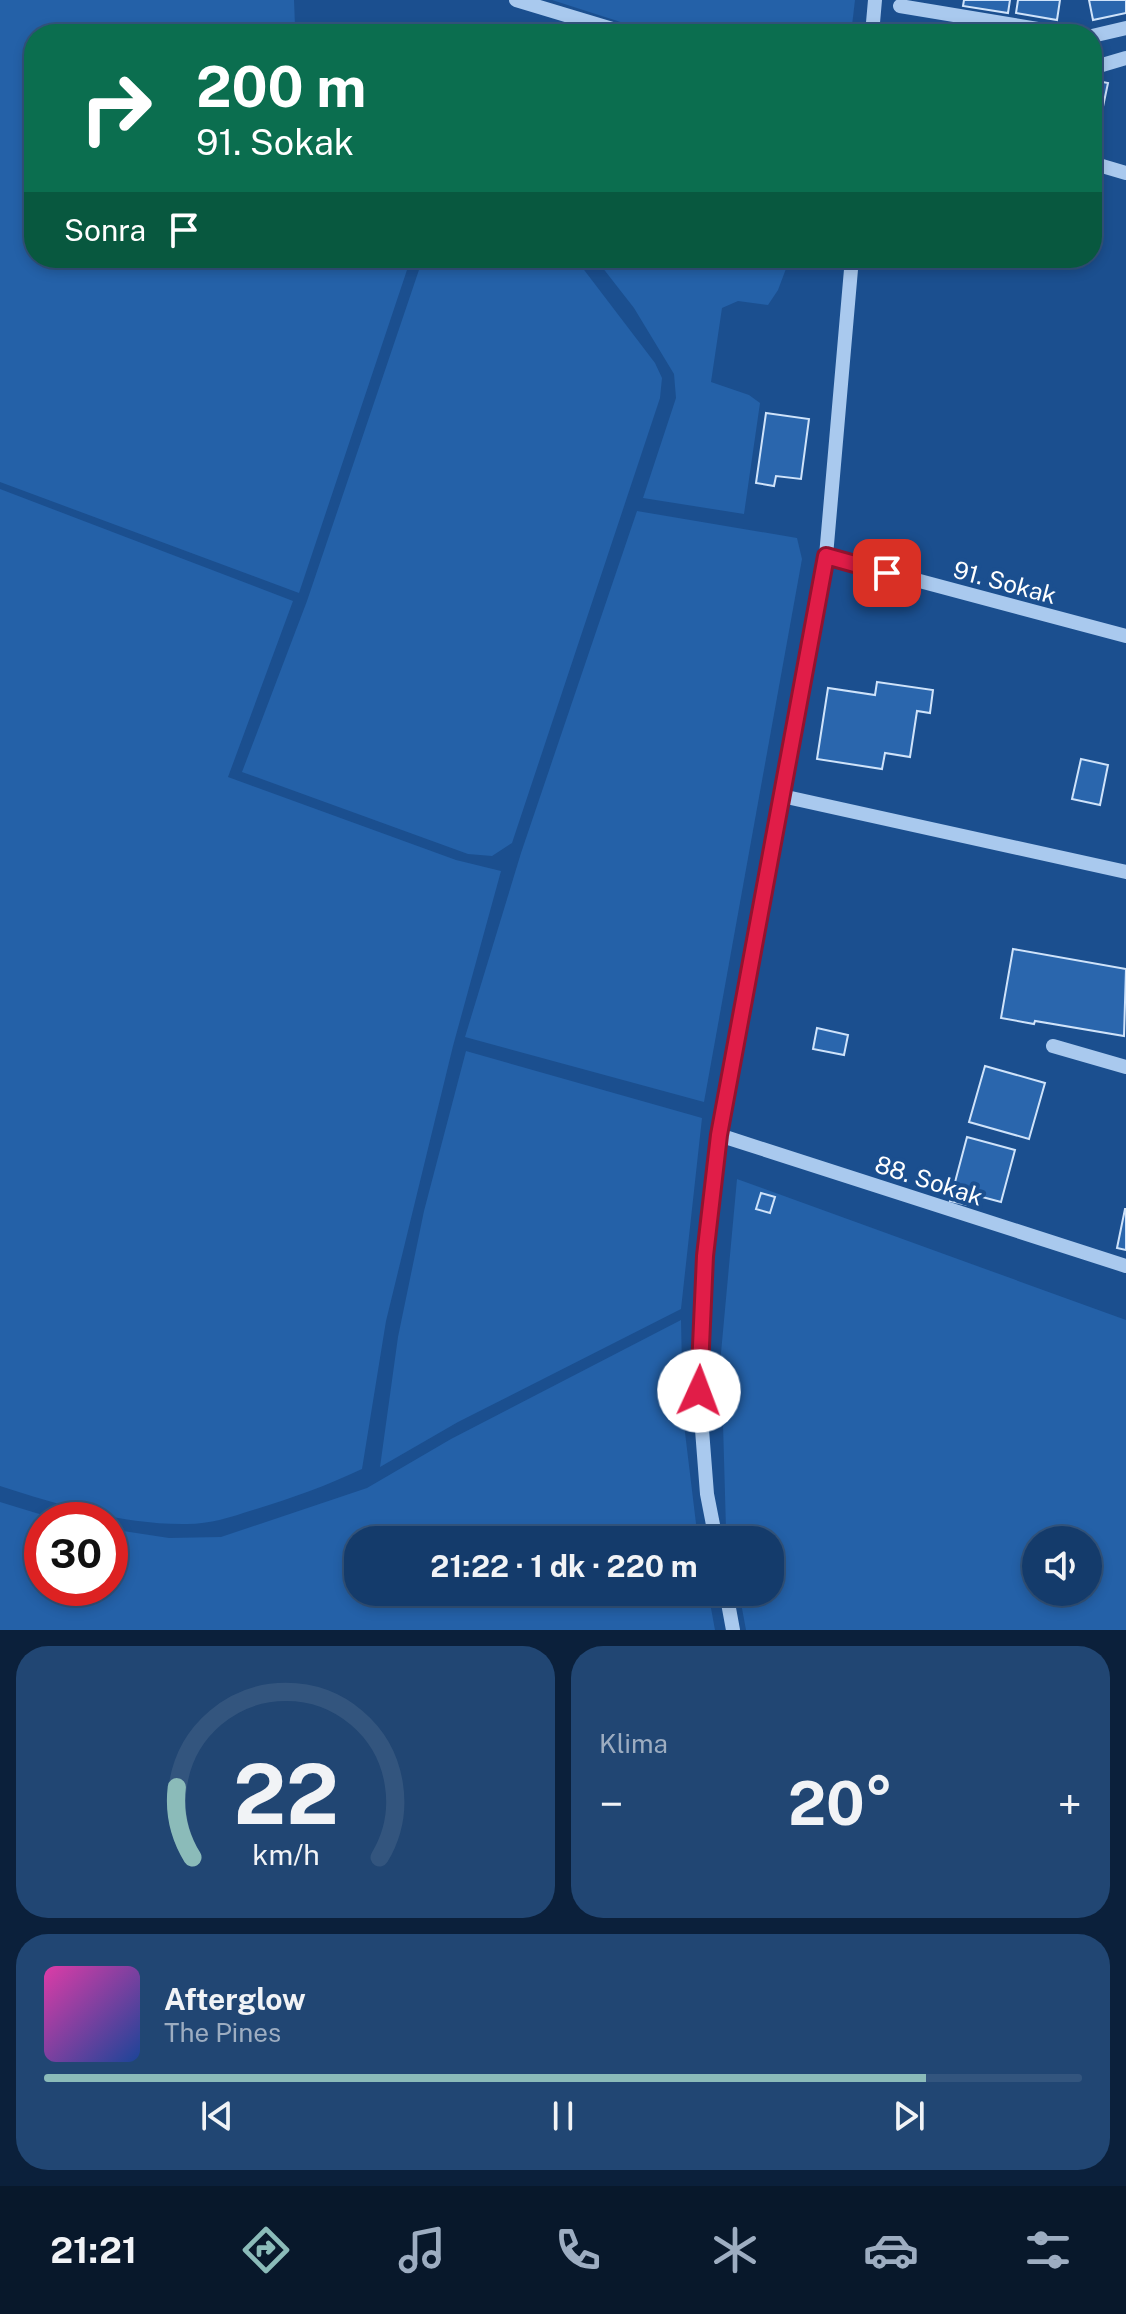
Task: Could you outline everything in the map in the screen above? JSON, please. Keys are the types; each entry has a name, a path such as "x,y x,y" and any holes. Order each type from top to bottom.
{"street":[{"path":"516,0 596,24"},
{"path":"873,24 875,0"},
{"path":"900,6 1008,24"},
{"path":"1102,34 1126,28"},
{"path":"1102,65 1126,58"},
{"path":"1102,166 1126,173"},
{"path":"713,1526 707,1494 699,1391 705,1256 719,1135 826,556 851,268"},
{"name":"91. Sokak","path":"826,556 1126,636"},
{"path":"782,796 1126,872"},
{"path":"1053,1046 1126,1067"},
{"name":"88. Sokak","path":"719,1135 1126,1266"},
{"path":"729,1606 733,1630"}],"shaded area":[{"path":"0,0 294,0 295,24 24,24 24,268 408,268 299,593 0,482"},
{"path":"552,0 855,0 852,24 627,24"},
{"path":"420,268 583,268 655,363 662,378 660,398 512,843 492,856 468,854 242,772 307,601"},
{"path":"603,268 786,268 768,305 738,301 722,308 711,382 749,395 760,403 744,514 643,498 676,398 674,374 634,308"},
{"path":"0,489 293,601 228,777 456,860 501,871 453,1046 386,1321 362,1469 295,1496 237,1515 196,1524 128,1519 128,1502 53,1502 0,1486"},
{"path":"637,511 797,538 802,559 704,1102 465,1037 521,853"},
{"path":"466,1051 702,1118 681,1309 458,1422 380,1467 398,1337 424,1211"},
{"path":"737,1179 1126,1320 1126,1630 746,1630 742,1606 784,1606 784,1526 726,1526 721,1353"},
{"path":"681,1320 683,1416 696,1526 344,1526 344,1606 711,1606 715,1630 0,1630 0,1502 24,1509 24,1606 128,1606 128,1532 169,1538 221,1537 367,1488 451,1439"}],"building":[{"path":"964,0 1010,0 1008,13 963,6"},
{"path":"1018,0 1060,0 1057,20 1016,13"},
{"path":"1089,0 1126,0 1126,13 1093,20"},
{"path":"1102,82 1108,83 1102,111"},
{"path":"766,413 809,419 801,479 776,476 774,486 756,483"},
{"path":"877,682 933,690 930,713 917,711 910,757 885,753 882,769 817,759 828,688 875,695"},
{"path":"1081,759 1108,765 1100,805 1072,799"},
{"path":"1013,949 1126,969 1124,1036 1001,1018"},
{"path":"817,1028 848,1035 844,1055 813,1049"},
{"path":"985,1066 1045,1083 1029,1139 969,1122"},
{"path":"967,1137 1015,1150 1001,1202 971,1194 968,1205 950,1201"},
{"path":"761,1193 775,1197 770,1213 756,1209"},
{"path":"1126,1209 1126,1250 1117,1248"}],"route":[{"path":"699,1391 705,1256 719,1135 826,556 887,573"}]}
